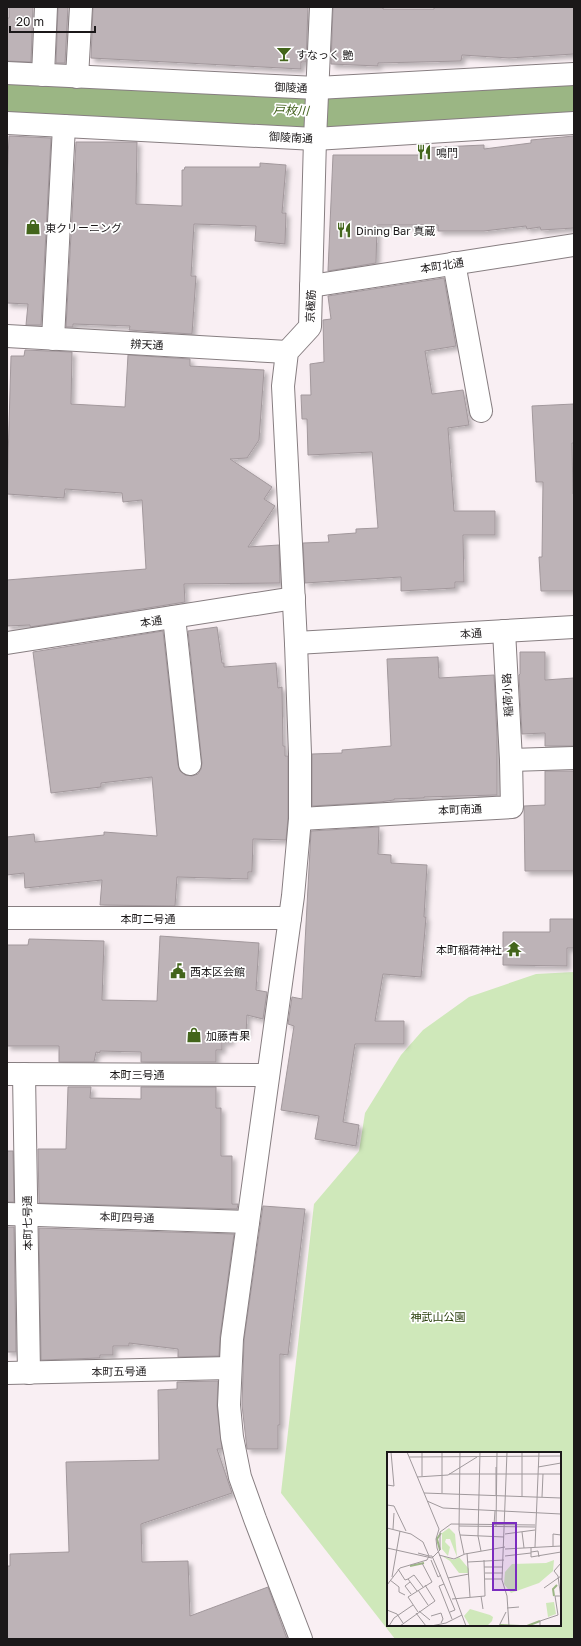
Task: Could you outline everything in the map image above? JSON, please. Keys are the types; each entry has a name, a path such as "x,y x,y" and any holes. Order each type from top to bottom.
{"street":[{"path":"42,75 46,7"},
{"path":"77,77 81,7"},
{"name":"京極筋","path":"287,352 310,326 315,135 321,7"},
{"name":"御陵通","path":"7,74 317,92 574,74"},
{"name":"御陵南通","path":"7,123 315,135 574,123"},
{"path":"53,339 64,126"},
{"name":"本町北通","path":"311,286 574,245"},
{"path":"454,264 481,411"},
{"name":"辨天通","path":"7,336 287,352"},
{"path":"287,352 283,386 296,643 300,754 300,819 290,918 232,1339 229,1405 232,1437 240,1477 301,1639"},
{"name":"本通","path":"7,643 294,598"},
{"path":"174,617 190,764"},
{"name":"本通","path":"296,643 574,627"},
{"name":"稲荷小路","path":"504,630 511,760"},
{"path":"511,760 574,758"},
{"name":"本町南通","path":"300,819 512,806 511,760"},
{"name":"本町二号通","path":"7,918 290,918"},
{"name":"本町三号通","path":"16,1074 268,1075"},
{"name":"本町七号通","path":"16,1074 17,1214 29,1373"},
{"name":"本町四号通","path":"17,1214 248,1222"},
{"name":"本町五号通","path":"7,1373 230,1368"}],"green space":[{"name":"神武山公園","path":"574,972 574,1639 395,1639 281,1493 314,1204 359,1151 365,1113 401,1055 423,1030 469,997 536,974"}],"building":[{"path":"9,7 33,7 31,62 7,61 7,18 9,18"},
{"path":"58,7 68,7 65,63 56,63"},
{"path":"93,7 308,7 306,62 301,62 301,69 91,58"},
{"path":"333,7 434,9 434,7 574,7 574,54 509,58 462,55 461,61 378,63 378,66 331,64"},
{"path":"9,136 51,138 41,325 26,325 28,304 7,303 7,182"},
{"path":"574,136 574,228 541,230 540,227 527,229 526,226 484,231 438,231 438,225 377,225 376,263 328,271 333,155 419,155 419,148 484,145 484,149 531,143 531,140"},
{"path":"76,142 137,142 136,204 182,206 182,170 184,170 185,167 260,167 260,163 286,165 282,213 286,213 285,244 255,241 256,226 194,224 191,276 196,276 192,334 129,330 130,326 73,324 73,327 66,327"},
{"path":"444,278 456,346 425,351 432,394 463,390 469,425 448,428 454,511 495,511 495,535 463,535 464,582 455,582 455,588 401,591 401,577 305,583 303,543 329,542 328,535 356,533 356,529 378,528 372,452 308,455 307,419 302,419 301,395 311,395 310,364 324,362 323,320 331,319 328,296"},
{"path":"25,350 72,352 71,404 125,407 128,355 190,359 190,366 264,370 259,440 247,458 230,459 272,487 264,499 275,506 248,547 279,545 280,583 184,584 185,602 30,627 30,625 7,626 7,580 146,569 142,500 123,502 122,493 65,489 64,498 7,494 11,356 24,356"},
{"path":"574,404 574,443 572,443 574,494 574,591 541,591 539,557 542,557 543,482 536,482 532,406"},
{"path":"217,627 222,663 224,663 224,667 276,663 278,688 282,687 283,746 285,746 285,756 288,756 288,818 286,840 253,839 252,872 248,872 248,879 177,877 175,906 100,905 102,880 25,888 24,873 7,875 7,837 34,834 35,842 104,835 104,832 157,836 152,777 101,783 101,787 51,793 33,652 163,631 178,765 180,771 185,775 192,776 198,774 202,763 188,631"},
{"path":"520,652 545,652 545,680 574,678 574,746 545,746 545,733 522,734 519,675"},
{"path":"438,657 439,678 494,675 497,736 497,795 424,797 394,799 380,802 312,806 312,754 342,753 342,750 391,746 387,659"},
{"path":"545,771 574,771 574,871 525,871 524,806 545,805"},
{"path":"379,827 378,854 391,855 391,863 427,865 424,917 426,917 421,977 383,974 375,1021 404,1021 404,1044 355,1044 343,1122 359,1125 356,1146 315,1139 319,1116 281,1110 294,1026 288,1024 292,997 302,999 311,831"},
{"path":"550,919 574,919 574,948 567,948 567,966 503,965 503,932 550,932"},
{"path":"160,936 259,943 256,990 267,992 263,1019 247,1015 246,1034 231,1034 230,1042 222,1042 222,1050 216,1050 216,1062 141,1062 141,1052 100,1051 100,1053 96,1052 94,1062 59,1062 59,1046 7,1046 7,945 28,945 29,939 104,941 102,1000 157,1001"},
{"path":"68,1087 91,1087 90,1098 141,1099 141,1087 216,1087 216,1108 221,1108 221,1156 232,1156 232,1204 238,1204 237,1209 39,1203 38,1149 66,1149"},
{"path":"7,1151 13,1151 14,1202 7,1202"},
{"path":"263,1206 305,1209 288,1355 280,1354 280,1425 278,1425 278,1449 247,1449 242,1405 244,1340"},
{"path":"7,1227 14,1227 16,1352 7,1352"},
{"path":"39,1228 234,1234 220,1337 219,1356 178,1357 178,1349 129,1343 129,1346 113,1346 113,1355 100,1355 100,1358 41,1360"},
{"path":"218,1381 217,1406 222,1449 217,1449 232,1493 141,1524 142,1562 188,1561 190,1616 268,1587 287,1639 7,1639 7,1566 10,1566 10,1554 69,1552 66,1462 159,1460 158,1390 177,1389 177,1382"}],"waterway":[{"name":"戸枚川","path":"7,99 274,111 330,111 574,97"}],"place":[{"name":"すなっく 艶","path":"284,54"},
{"name":"鳴門","path":"424,152"},
{"name":"東クリーニング","path":"33,227"},
{"name":"Dining Bar 真蔵","path":"344,230"},
{"name":"本町稲荷神社","path":"514,949"},
{"name":"西本区会館","path":"178,971"},
{"name":"加藤青果","path":"194,1035"}]}
